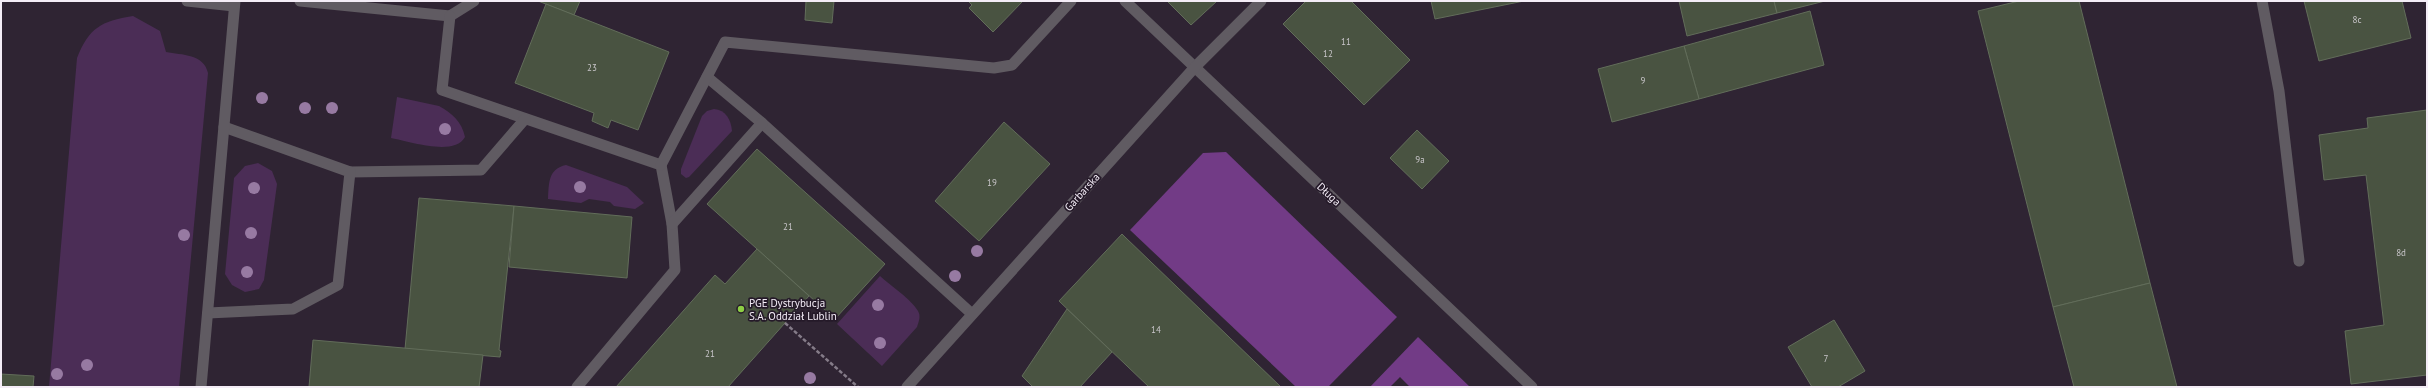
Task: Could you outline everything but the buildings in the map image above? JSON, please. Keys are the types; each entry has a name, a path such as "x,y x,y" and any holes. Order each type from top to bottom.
{"street":[{"path":"187,1 234,3 201,387"},
{"path":"300,1 450,16 474,1"},
{"path":"577,387 675,270 672,224 661,165 725,42 994,68 1003,67 1012,65 1071,1"},
{"name":"Długa","path":"1125,1 1532,387"},
{"name":"Garbarska","path":"907,387 1195,67 1261,1"},
{"path":"2262,1 2279,91 2299,261"},
{"path":"450,16 442,90 661,165"},
{"path":"707,77 762,123 972,314"},
{"path":"224,127 350,172 481,170 525,119"},
{"path":"672,224 762,123"},
{"path":"208,313 293,309 338,285 350,172"}],"path":[{"path":"785,323 858,387"}],"shaded area":[{"path":"133,16 160,31 166,52 192,56 202,62 208,73 179,387 49,387 77,58 86,39 98,28 112,20"},
{"path":"397,97 439,106 459,122 465,137 459,143 441,147 391,138"},
{"path":"714,109 722,111 727,116 732,131 689,177 686,178 681,174 681,169 702,116 707,111"},
{"path":"1226,152 1397,317 1328,387 1296,387 1130,230 1203,153"},
{"path":"258,163 272,171 277,184 264,280 259,289 245,292 232,285 225,274 234,178 245,166"},
{"path":"566,165 627,187 644,203 635,209 614,206 610,202 589,199 581,203 548,199 549,182 553,173 560,167"},
{"path":"880,276 911,302 918,311 920,317 917,327 882,366 837,324"},
{"path":"1418,337 1470,387 1410,387 1400,377 1390,387 1370,387"}],"place":[{"name":"PGE Dystrybucja S.A. Oddział Lublin","path":"741,309"}]}
